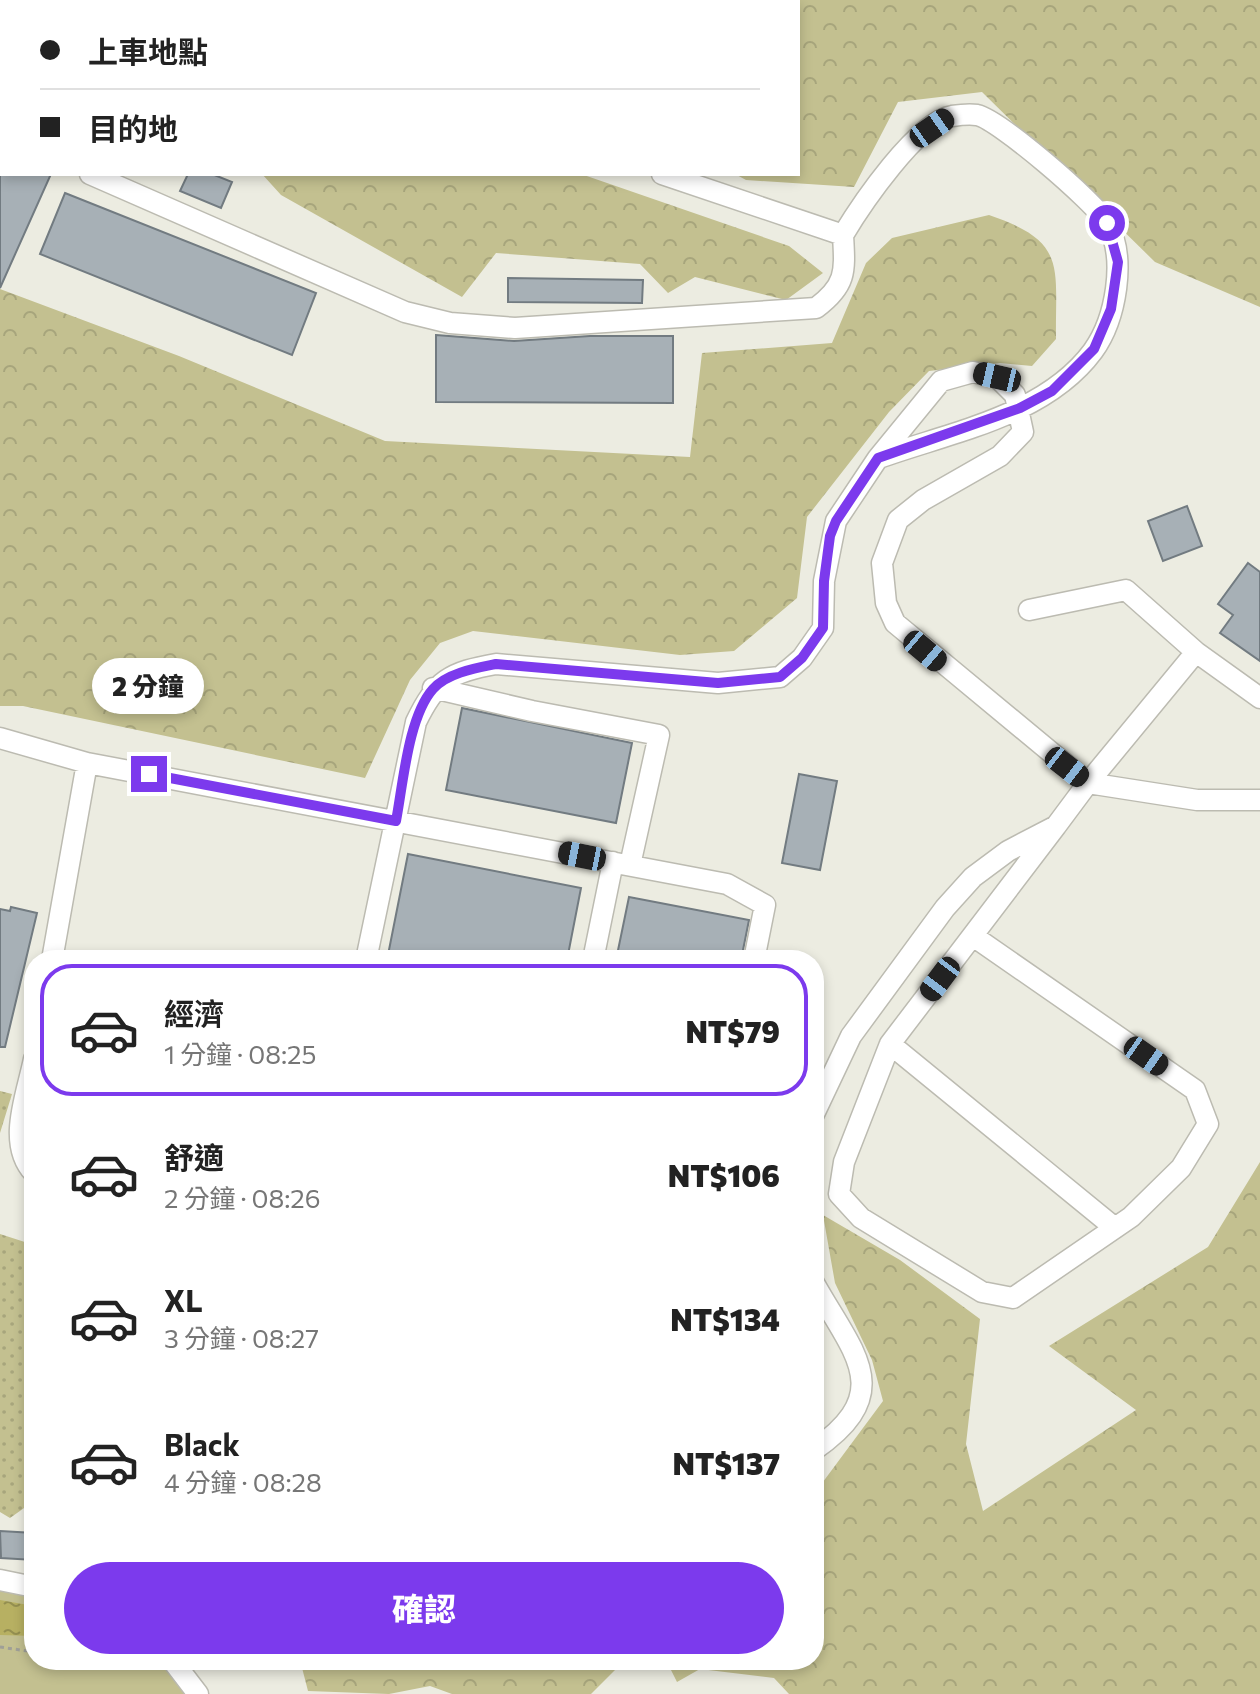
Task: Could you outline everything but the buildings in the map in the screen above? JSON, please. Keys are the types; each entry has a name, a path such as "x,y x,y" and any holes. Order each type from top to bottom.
{"street":[{"path":"95,176 405,312 450,323 515,328 816,308 833,295 845,273 843,235 879,181 916,139 949,116 978,115 1073,186 1107,223 1118,262 1111,309 1094,349 1052,391 1020,408 878,458"},
{"path":"668,176 843,235"},
{"path":"368,950 416,722 433,688 469,669 496,664 718,683 780,677 802,658 823,628 824,581 830,536 836,521 878,458 941,381 973,372 997,377 1015,395 1023,432 1000,456 923,500 898,520 882,563 886,603 904,634 1088,783 1197,800 1260,800"},
{"path":"1029,610 1126,590 1196,652 1260,698"},
{"path":"973,936 1195,1090 1208,1124 1181,1168 1131,1217 1013,1298 982,1292 861,1218 839,1194 844,1162 890,1044 1088,783 1196,652"},
{"path":"433,688 659,735 596,950"},
{"path":"0,738 87,763 727,884 765,905 756,950"},
{"path":"54,950 87,763"},
{"path":"824,1093 851,1036 945,908 973,877 1008,851 1056,826"},
{"path":"890,1044 1115,1228"},
{"path":"24,1111 18,1142 24,1160"},
{"path":"824,1301 862,1370 862,1391 850,1422 824,1442"},
{"path":"0,1580 24,1585"},
{"path":"180,1670 198,1694"}],"path":[{"path":"0,1647 24,1651"}],"green space":[{"path":"800,0 1260,0 1260,307 1155,262 982,92 898,102 854,187 746,180 739,176 800,176"},
{"path":"264,176 587,176 789,246 823,273 786,300 695,277 668,293 640,264 496,253 462,297 281,195"},
{"path":"989,215 1015,225 1045,247 1055,275 1056,339 1032,366 1000,363 929,371 889,412 807,517 797,598 734,651 680,655 473,631 440,643 410,680 365,778 23,706 0,706 0,289 179,356 385,441 690,457 702,353 832,343 866,263 892,238"},
{"path":"0,1091 12,1094 0,1133"},
{"path":"1260,1162 1260,1694 789,1694 774,1678 708,1670 824,1670 824,1481 883,1401 872,1360 835,1283 824,1216 900,1260 980,1319 966,1444 983,1511 1136,1410 1049,1346 1208,1247"},
{"path":"0,1234 24,1242 24,1508 10,1518 0,1512"},
{"path":"0,1584 24,1588 24,1670 173,1670 191,1694 0,1694"},
{"path":"303,1670 615,1670 591,1694 452,1694 430,1686 389,1694 308,1691"},
{"path":"671,1670 698,1670 677,1682"}],"water":[{"path":"0,1600 24,1604 24,1636 0,1635"}],"route":[{"path":"149,774 396,821 416,722 427,699 433,688 469,669 496,664 718,683 780,677 802,658 823,628 824,581 830,536 836,521 878,458 1020,408 1052,391 1094,349 1111,309 1118,262 1107,223"}]}
